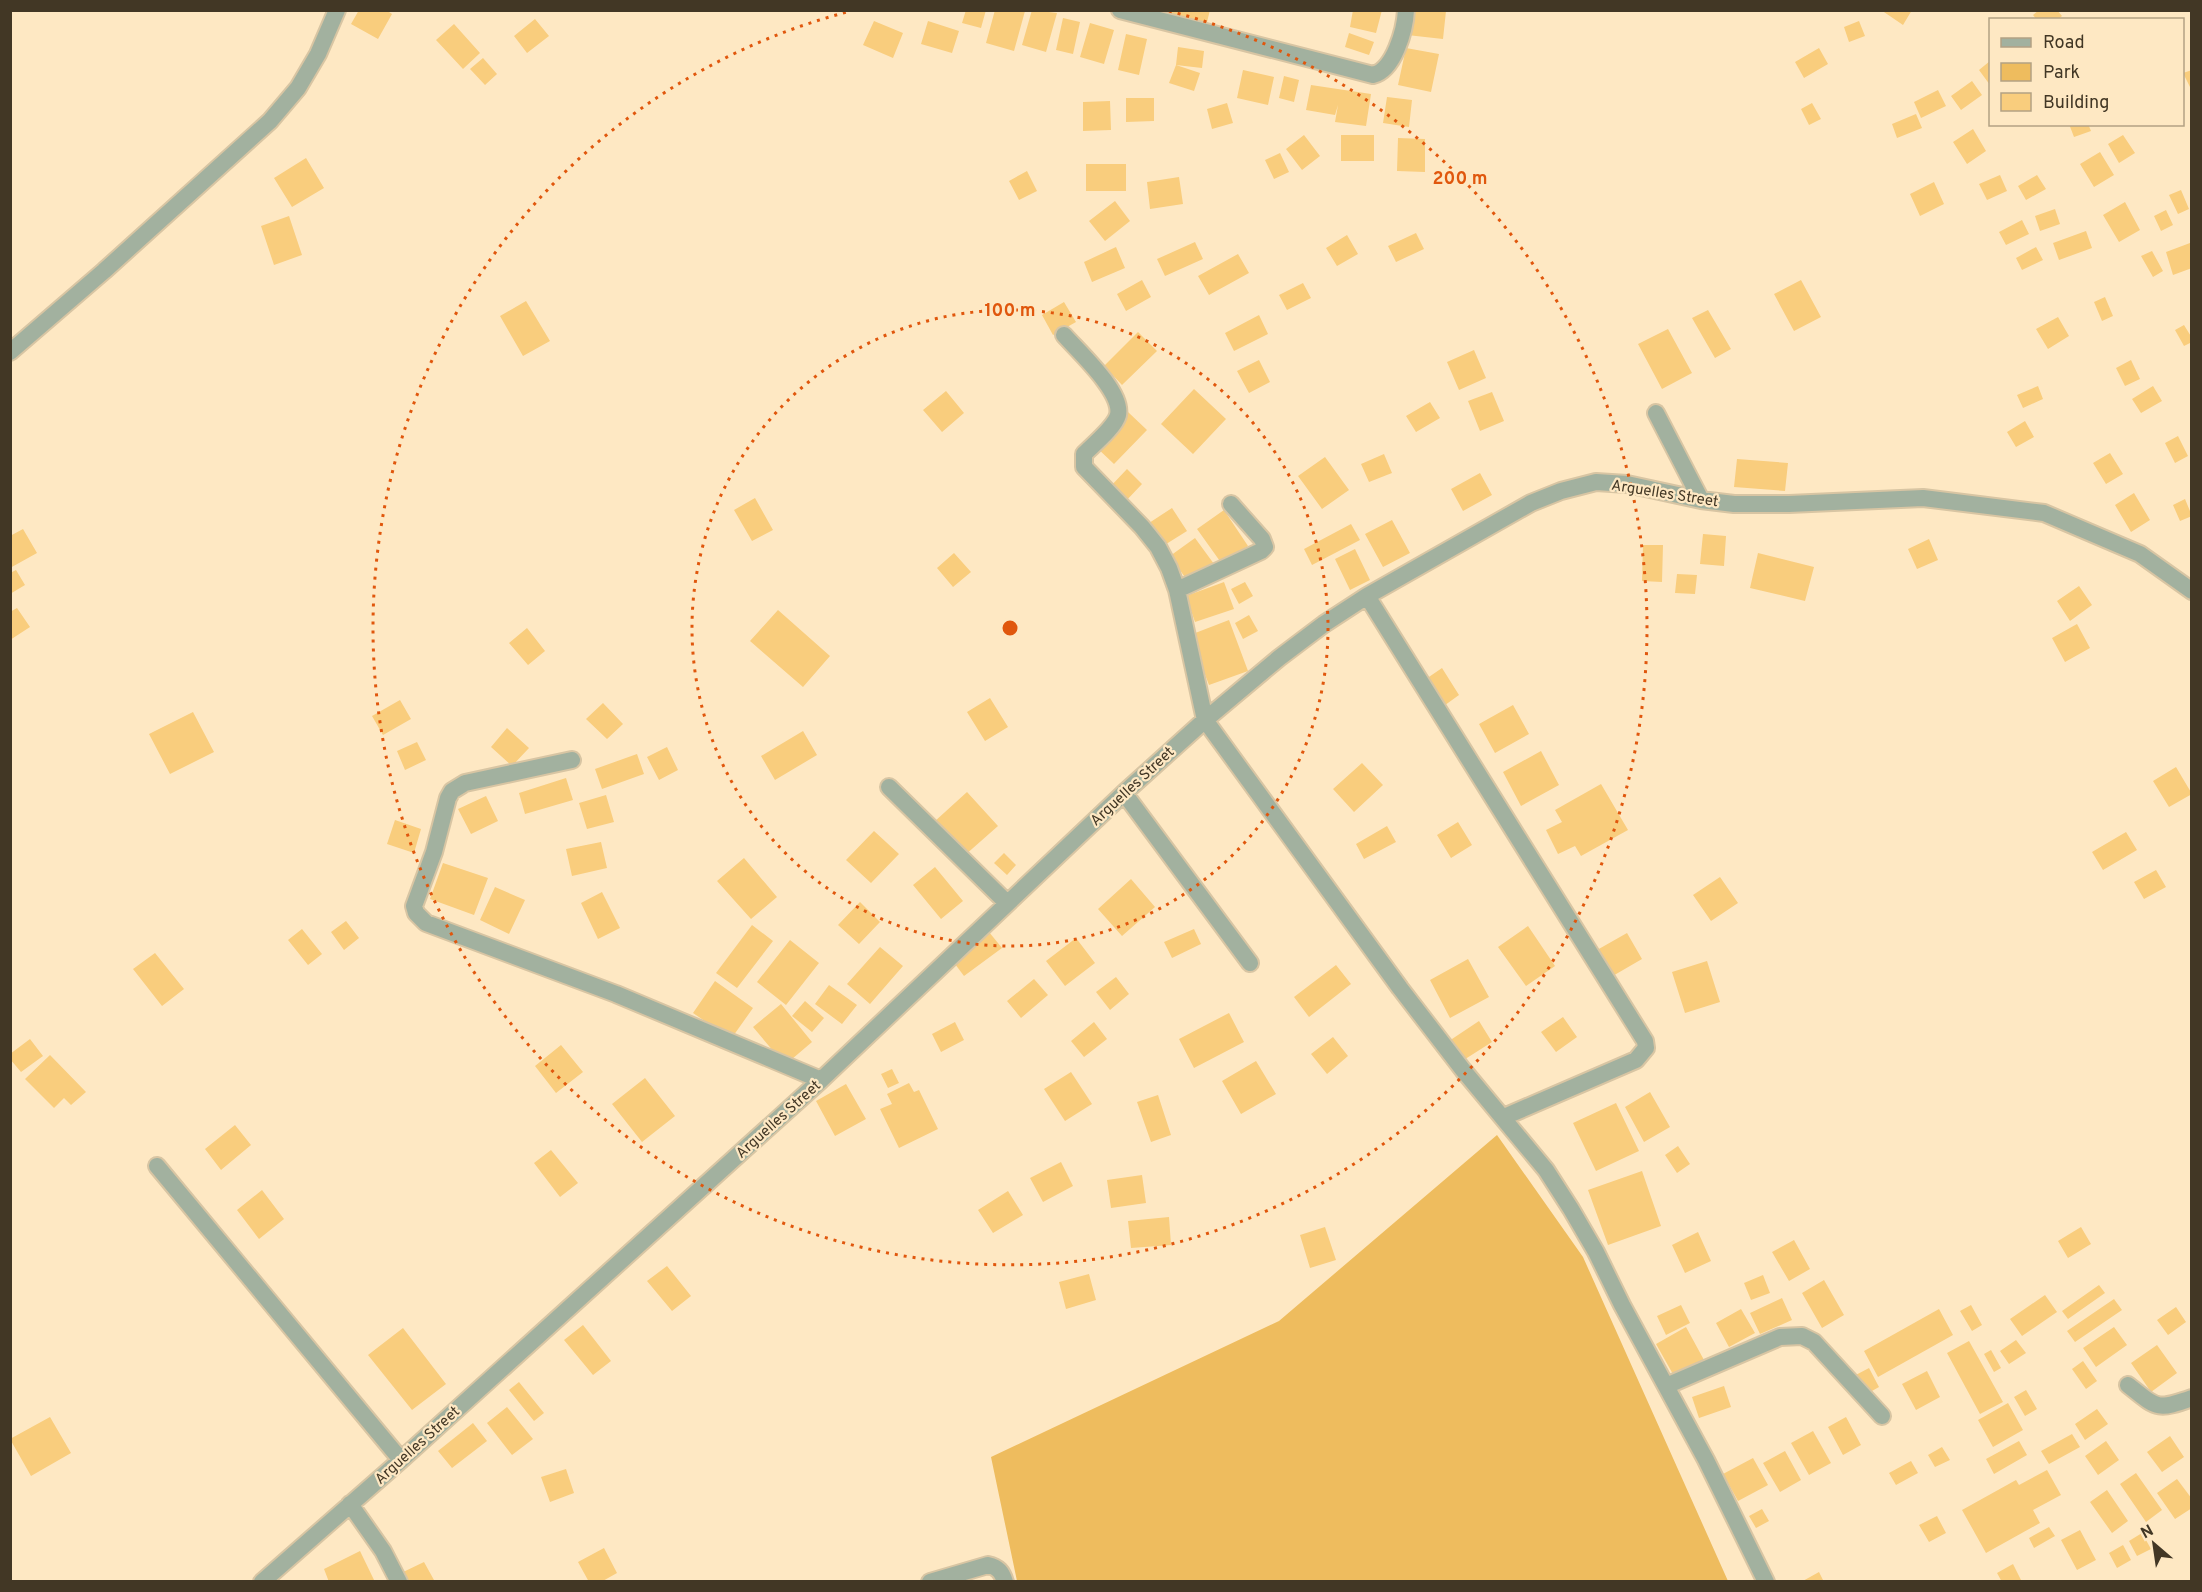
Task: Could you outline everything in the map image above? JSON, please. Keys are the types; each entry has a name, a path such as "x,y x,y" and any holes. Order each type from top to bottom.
{"street":[{"path":"10,352 104,271 270,121 298,88 318,54 337,10"},
{"path":"1120,10 1373,75 1385,70 1390,64 1403,30 1406,10"},
{"path":"1064,335 1109,386 1119,408 1118,417 1112,425 1084,454 1083,467 1142,527 1158,547 1169,568 1177,590 1205,720 1400,988 1463,1070 1545,1170 1571,1209 1706,1460 1766,1581"},
{"path":"1656,413 1701,500"},
{"name":"Arguelles Street","path":"262,1581 401,1460 821,1080 1124,793 1205,720 1324,624 1367,596 1531,503 1561,491 1596,482 1627,484 1701,500 1734,504 1923,498 2044,513 2140,554 2192,591"},
{"path":"1177,590 1261,551 1265,547 1262,539 1231,504"},
{"path":"1367,596 1646,1041 1646,1048 1636,1060 1504,1118"},
{"path":"572,760 465,783 453,791 448,798 434,852 414,906 416,913 426,923 616,994 821,1080"},
{"path":"889,787 1007,903"},
{"path":"1124,793 1250,963"},
{"path":"157,1166 401,1460"},
{"path":"1666,1386 1780,1337 1802,1336 1814,1342 1882,1416"},
{"path":"2128,1385 2154,1406 2163,1407 2192,1398"},
{"path":"350,1504 383,1551 399,1581"},
{"path":"930,1581 988,1565 996,1567 1002,1573 1005,1581"}],"green space":[{"path":"1497,1135 1583,1257 1728,1581 1017,1581 991,1457 1279,1321"}],"building":[{"path":"359,10 386,10 392,14 378,39 351,24"},
{"path":"966,10 986,10 981,28 962,23"},
{"path":"995,10 1025,11 1014,51 986,43"},
{"path":"1032,10 1057,13 1046,52 1022,45"},
{"path":"1171,10 1210,10 1205,30 1169,23"},
{"path":"1353,10 1382,10 1376,33 1350,27"},
{"path":"1410,10 1446,11 1443,39 1407,35"},
{"path":"1881,10 1912,10 1903,25"},
{"path":"2039,10 2057,10 2062,16 2060,18 2035,18 2033,15"},
{"path":"1063,18 1080,22 1073,54 1056,50"},
{"path":"535,19 549,36 527,53 514,36"},
{"path":"874,21 903,33 893,58 863,45"},
{"path":"928,21 959,31 952,53 921,44"},
{"path":"1859,21 1865,36 1849,42 1844,27"},
{"path":"1090,23 1114,30 1104,64 1080,57"},
{"path":"454,24 480,53 463,69 436,40"},
{"path":"1349,33 1374,42 1369,55 1345,47"},
{"path":"1126,34 1147,39 1139,75 1118,70"},
{"path":"1178,47 1204,51 1202,68 1176,65"},
{"path":"1406,48 1439,54 1431,92 1398,85"},
{"path":"1819,48 1828,64 1804,78 1795,62"},
{"path":"483,58 497,74 485,85 470,69"},
{"path":"1989,62 1989,84 1979,70"},
{"path":"1176,65 1200,73 1194,91 1169,83"},
{"path":"1243,70 1274,77 1268,105 1237,98"},
{"path":"2192,70 2192,91 2184,75 2184,73"},
{"path":"1284,76 1299,80 1294,102 1279,98"},
{"path":"1972,81 1982,95 1961,110 1951,96"},
{"path":"1311,85 1371,94 1366,126 1335,122 1338,105 1335,115 1306,110"},
{"path":"1938,90 1946,106 1921,118 1914,102"},
{"path":"1387,97 1412,100 1409,127 1383,123"},
{"path":"1126,98 1154,98 1154,121 1126,122"},
{"path":"1110,101 1111,130 1083,131 1083,102"},
{"path":"1227,103 1233,123 1212,129 1207,109"},
{"path":"1812,103 1821,119 1809,125 1801,109"},
{"path":"1916,114 1922,128 1897,138 1892,124"},
{"path":"2070,126 2089,126 2091,131 2074,137"},
{"path":"1973,129 1986,151 1967,164 1953,142"},
{"path":"1304,135 1320,156 1302,170 1286,149"},
{"path":"1341,135 1374,135 1374,161 1341,161"},
{"path":"2123,135 2135,153 2119,163 2108,144"},
{"path":"1398,138 1425,139 1425,172 1397,171"},
{"path":"2100,152 2114,175 2094,187 2080,164"},
{"path":"1280,153 1289,172 1274,179 1265,160"},
{"path":"306,158 324,188 292,207 274,178"},
{"path":"1086,164 1126,164 1126,191 1086,191"},
{"path":"1027,171 1037,191 1019,200 1009,181"},
{"path":"2000,175 2007,191 1987,200 1979,184"},
{"path":"2037,175 2046,189 2026,200 2018,186"},
{"path":"1179,177 1183,204 1150,209 1147,182"},
{"path":"1934,182 1944,204 1920,216 1910,194"},
{"path":"2181,190 2189,209 2178,214 2169,195"},
{"path":"1115,201 1130,221 1105,241 1089,221"},
{"path":"2125,202 2140,230 2119,242 2103,215"},
{"path":"2055,209 2060,224 2040,231 2035,216"},
{"path":"2166,210 2173,225 2161,231 2154,216"},
{"path":"289,216 302,255 274,265 261,226"},
{"path":"2022,220 2029,234 2006,245 1999,232"},
{"path":"2086,231 2092,248 2059,260 2053,243"},
{"path":"1416,233 1424,249 1396,262 1388,246"},
{"path":"1347,235 1358,254 1337,266 1326,248"},
{"path":"1195,242 1203,259 1165,276 1157,259"},
{"path":"2190,243 2192,268 2173,275 2166,252"},
{"path":"1116,247 1125,268 1092,282 1084,262"},
{"path":"2036,247 2043,260 2022,270 2016,258"},
{"path":"2152,251 2163,271 2153,277 2141,256"},
{"path":"1238,254 1249,273 1209,295 1198,276"},
{"path":"1142,280 1151,297 1126,311 1117,294"},
{"path":"1801,280 1821,317 1794,331 1774,294"},
{"path":"1303,283 1311,298 1287,310 1279,295"},
{"path":"2105,297 2113,316 2102,321 2094,302"},
{"path":"526,301 550,341 523,356 500,316"},
{"path":"1064,302 1076,322 1053,335 1042,315"},
{"path":"1708,310 1731,349 1715,358 1692,318"},
{"path":"1259,315 1268,334 1234,351 1225,333"},
{"path":"2058,317 2069,336 2048,349 2036,329"},
{"path":"2184,325 2192,342 2184,346 2175,330"},
{"path":"1668,329 1692,373 1662,389 1638,344"},
{"path":"1138,332 1157,351 1122,385 1104,366"},
{"path":"1474,350 1486,378 1459,390 1447,362"},
{"path":"1259,360 1270,382 1249,393 1237,371"},
{"path":"2131,360 2140,379 2125,386 2116,368"},
{"path":"2038,386 2043,399 2023,408 2017,395"},
{"path":"2153,386 2162,401 2141,413 2132,399"},
{"path":"1194,389 1226,419 1193,454 1161,424"},
{"path":"946,391 964,413 942,432 923,410"},
{"path":"1492,392 1504,421 1480,431 1468,401"},
{"path":"1430,402 1440,418 1416,432 1406,416"},
{"path":"1128,412 1147,430 1114,464 1095,446"},
{"path":"2025,421 2034,437 2016,447 2007,432"},
{"path":"2178,436 2188,456 2175,463 2165,443"},
{"path":"2110,453 2123,474 2106,484 2093,463"},
{"path":"1384,454 1392,473 1369,482 1361,464"},
{"path":"1325,457 1349,490 1322,509 1298,476"},
{"path":"1737,459 1788,463 1785,491 1734,487"},
{"path":"1127,469 1142,484 1124,503 1109,488"},
{"path":"1480,473 1492,495 1463,511 1451,489"},
{"path":"2134,493 2150,520 2131,532 2115,505"},
{"path":"755,498 773,530 752,541 734,510"},
{"path":"2185,499 2192,516 2180,521 2173,505"},
{"path":"1172,508 1187,531 1163,546 1149,523"},
{"path":"1224,510 1248,546 1222,564 1197,529"},
{"path":"1392,520 1410,553 1383,567 1365,534"},
{"path":"1351,524 1360,540 1312,565 1304,549"},
{"path":"23,529 37,553 10,568 10,536"},
{"path":"1703,534 1726,536 1724,566 1700,564"},
{"path":"1195,538 1214,564 1189,583 1170,556"},
{"path":"1929,539 1938,560 1917,569 1908,549"},
{"path":"1643,545 1663,545 1662,582 1642,581"},
{"path":"1355,549 1370,580 1350,590 1335,559"},
{"path":"954,553 971,572 953,587 937,568"},
{"path":"1758,553 1814,567 1805,601 1750,588"},
{"path":"16,570 25,585 10,594 10,573"},
{"path":"1677,574 1697,575 1695,594 1675,593"},
{"path":"1224,582 1234,609 1195,622 1186,596"},
{"path":"1245,582 1253,596 1239,604 1231,589"},
{"path":"2079,586 2092,605 2070,621 2057,601"},
{"path":"17,608 30,627 10,640 10,612"},
{"path":"778,610 830,656 803,687 750,641"},
{"path":"1249,615 1258,631 1243,639 1235,623"},
{"path":"1229,620 1248,671 1209,685 1190,635"},
{"path":"2077,624 2090,648 2065,662 2052,638"},
{"path":"527,628 545,651 528,665 509,643"},
{"path":"1442,668 1459,695 1441,708 1423,681"},
{"path":"990,698 1008,727 985,741 967,712"},
{"path":"400,700 411,719 383,735 372,716"},
{"path":"603,703 623,724 607,739 586,719"},
{"path":"1513,705 1529,734 1495,753 1479,724"},
{"path":"193,712 214,752 170,774 149,734"},
{"path":"507,728 529,748 512,766 491,747"},
{"path":"803,731 817,755 775,780 761,756"},
{"path":"417,742 426,760 405,770 397,751"},
{"path":"667,747 678,770 659,780 647,757"},
{"path":"1541,751 1559,785 1521,806 1503,772"},
{"path":"637,754 644,774 602,789 595,769"},
{"path":"1362,763 1383,785 1354,812 1333,789"},
{"path":"2176,767 2192,794 2169,807 2153,781"},
{"path":"566,778 573,800 525,814 519,793"},
{"path":"1601,784 1628,830 1581,856 1575,846 1558,854 1546,830 1562,822 1555,810"},
{"path":"967,792 998,826 964,856 934,822"},
{"path":"606,795 614,822 587,829 579,803"},
{"path":"486,796 498,821 471,834 458,809"},
{"path":"395,820 421,829 414,853 387,844"},
{"path":"1458,822 1472,845 1451,858 1437,835"},
{"path":"1387,826 1396,842 1364,859 1356,844"},
{"path":"874,831 899,854 871,883 846,860"},
{"path":"2126,832 2137,850 2103,870 2092,852"},
{"path":"601,842 607,868 572,876 566,849"},
{"path":"1004,853 1016,865 1007,875 994,863"},
{"path":"744,858 777,897 751,919 717,881"},
{"path":"443,863 488,878 474,915 430,899"},
{"path":"935,867 963,901 941,919 913,885"},
{"path":"2156,870 2166,887 2144,899 2134,882"},
{"path":"1720,877 1738,903 1711,921 1693,895"},
{"path":"1131,879 1155,907 1122,936 1098,909"},
{"path":"495,887 525,900 509,934 480,920"},
{"path":"602,892 620,928 598,939 581,903"},
{"path":"860,902 880,922 859,944 838,925"},
{"path":"346,921 359,938 344,950 331,932"},
{"path":"752,925 773,941 737,988 716,973"},
{"path":"1528,926 1555,966 1526,986 1498,947"},
{"path":"302,929 322,954 308,965 288,940"},
{"path":"1194,929 1201,944 1172,958 1164,942"},
{"path":"989,932 1002,948 964,976 952,960"},
{"path":"1627,933 1642,959 1611,977 1597,950"},
{"path":"1076,938 1095,963 1065,986 1046,961"},
{"path":"790,940 819,963 786,1005 757,982"},
{"path":"880,947 903,966 870,1004 847,984"},
{"path":"155,953 184,989 162,1006 133,969"},
{"path":"1468,959 1489,997 1450,1018 1430,980"},
{"path":"1707,961 1720,1002 1685,1013 1672,972"},
{"path":"1336,965 1351,984 1309,1017 1294,997"},
{"path":"1116,977 1129,994 1110,1010 1096,992"},
{"path":"1034,979 1048,995 1021,1018 1007,1001"},
{"path":"715,981 753,1008 731,1039 693,1013"},
{"path":"829,985 857,1005 842,1024 815,1004"},
{"path":"805,1001 824,1018 812,1032 792,1016"},
{"path":"781,1004 812,1042 785,1065 753,1027"},
{"path":"1229,1013 1244,1042 1194,1068 1179,1039"},
{"path":"1563,1017 1577,1037 1556,1052 1541,1032"},
{"path":"1479,1021 1492,1042 1459,1063 1446,1043"},
{"path":"955,1022 964,1040 941,1052 932,1034"},
{"path":"1094,1022 1107,1039 1084,1057 1071,1041"},
{"path":"1333,1037 1348,1056 1327,1074 1311,1054"},
{"path":"30,1039 43,1056 21,1072 10,1059 10,1054"},
{"path":"561,1045 583,1072 556,1093 535,1066"},
{"path":"50,1055 86,1092 71,1105 64,1098 54,1108 25,1079"},
{"path":"1256,1061 1276,1094 1241,1114 1222,1081"},
{"path":"892,1069 899,1083 888,1088 881,1074"},
{"path":"1071,1072 1092,1104 1065,1121 1044,1089"},
{"path":"645,1078 675,1116 642,1142 612,1104"},
{"path":"909,1083 914,1092 919,1090 938,1129 899,1148 880,1109 892,1104 887,1094"},
{"path":"846,1084 866,1119 835,1136 816,1101"},
{"path":"1650,1092 1670,1127 1644,1142 1625,1107"},
{"path":"1158,1095 1171,1135 1151,1142 1137,1102"},
{"path":"1616,1103 1639,1151 1596,1171 1573,1123"},
{"path":"235,1125 251,1145 221,1170 205,1149"},
{"path":"1678,1146 1690,1164 1677,1173 1665,1155"},
{"path":"551,1150 578,1183 560,1197 534,1163"},
{"path":"1061,1162 1073,1186 1043,1202 1030,1178"},
{"path":"1642,1171 1661,1226 1608,1245 1588,1190"},
{"path":"1142,1175 1146,1203 1111,1208 1107,1180"},
{"path":"262,1190 284,1219 259,1239 237,1210"},
{"path":"1008,1191 1023,1215 993,1233 978,1210"},
{"path":"1169,1217 1171,1245 1131,1248 1128,1221"},
{"path":"1325,1227 1336,1260 1310,1268 1300,1235"},
{"path":"2081,1227 2091,1244 2068,1258 2058,1241"},
{"path":"1698,1232 1711,1261 1685,1273 1672,1245"},
{"path":"1794,1240 1810,1269 1789,1281 1772,1252"},
{"path":"667,1266 691,1296 672,1311 647,1281"},
{"path":"1089,1274 1096,1300 1066,1309 1059,1282"},
{"path":"1763,1275 1770,1293 1751,1300 1744,1283"},
{"path":"1824,1280 1844,1315 1822,1328 1802,1293"},
{"path":"2099,1285 2105,1293 2068,1319 2062,1311"},
{"path":"2045,1295 2057,1312 2022,1336 2010,1319"},
{"path":"1782,1298 1792,1320 1760,1334 1750,1313"},
{"path":"2114,1299 2122,1310 2075,1342 2067,1331"},
{"path":"1681,1305 1690,1323 1666,1335 1657,1316"},
{"path":"1971,1305 1982,1325 1972,1331 1960,1311"},
{"path":"2176,1307 2186,1322 2168,1335 2157,1320"},
{"path":"1741,1309 1755,1333 1729,1347 1716,1323"},
{"path":"1939,1309 1953,1335 1878,1377 1864,1351"},
{"path":"583,1325 611,1361 593,1375 564,1340"},
{"path":"1686,1327 1704,1360 1674,1376 1656,1344"},
{"path":"2114,1327 2127,1345 2096,1367 2083,1348"},
{"path":"403,1328 446,1384 412,1410 368,1355"},
{"path":"2016,1340 2026,1353 2009,1364 2000,1351"},
{"path":"1969,1341 2003,1402 1980,1414 1947,1353"},
{"path":"2157,1345 2177,1373 2151,1392 2131,1363"},
{"path":"1991,1350 2001,1368 1994,1372 1984,1354"},
{"path":"2083,1361 2097,1381 2086,1389 2072,1369"},
{"path":"1869,1368 1879,1387 1863,1396 1852,1377"},
{"path":"1927,1371 1940,1397 1916,1410 1902,1384"},
{"path":"519,1382 544,1413 534,1421 509,1390"},
{"path":"1724,1386 1731,1407 1699,1418 1692,1397"},
{"path":"2026,1390 2037,1409 2025,1416 2014,1397"},
{"path":"2008,1403 2023,1430 1993,1447 1978,1420"},
{"path":"507,1407 533,1439 512,1455 487,1423"},
{"path":"2097,1409 2108,1424 2085,1440 2075,1424"},
{"path":"50,1417 71,1453 31,1476 10,1439"},
{"path":"1846,1417 1861,1445 1843,1455 1828,1427"},
{"path":"473,1423 487,1441 452,1468 438,1451"},
{"path":"1813,1431 1831,1463 1809,1475 1791,1443"},
{"path":"2072,1434 2080,1447 2049,1464 2041,1451"},
{"path":"2170,1436 2184,1457 2162,1472 2147,1452"},
{"path":"2019,1441 2027,1455 1994,1474 1986,1459"},
{"path":"2106,1441 2119,1460 2098,1475 2085,1456"},
{"path":"1942,1447 1950,1460 1935,1467 1928,1455"},
{"path":"1785,1451 1801,1480 1780,1492 1763,1463"},
{"path":"1753,1458 1768,1485 1738,1501 1723,1474"},
{"path":"1911,1461 1918,1473 1896,1485 1889,1473"},
{"path":"566,1469 574,1493 550,1502 541,1477"},
{"path":"2047,1470 2061,1495 2033,1510 2040,1523 1986,1553 1962,1510 2016,1480 2019,1485"},
{"path":"2136,1473 2162,1510 2146,1522 2120,1484"},
{"path":"2177,1479 2192,1499 2192,1508 2175,1519 2157,1493"},
{"path":"2107,1490 2128,1521 2112,1533 2090,1502"},
{"path":"1762,1509 1769,1521 1756,1528 1749,1516"},
{"path":"1937,1516 1946,1533 1929,1542 1919,1525"},
{"path":"2049,1527 2055,1536 2034,1548 2029,1538"},
{"path":"2080,1530 2096,1560 2077,1570 2061,1540"},
{"path":"2142,1533 2151,1549 2137,1556 2129,1541"},
{"path":"2123,1545 2131,1560 2117,1568 2109,1553"},
{"path":"604,1548 617,1573 601,1582 589,1582 578,1562"},
{"path":"360,1551 375,1582 329,1582 324,1569"},
{"path":"424,1562 434,1580 403,1582 399,1574"},
{"path":"2013,1564 2022,1582 2002,1582 1997,1573"},
{"path":"1819,1572 1824,1582 1801,1582"}]}
